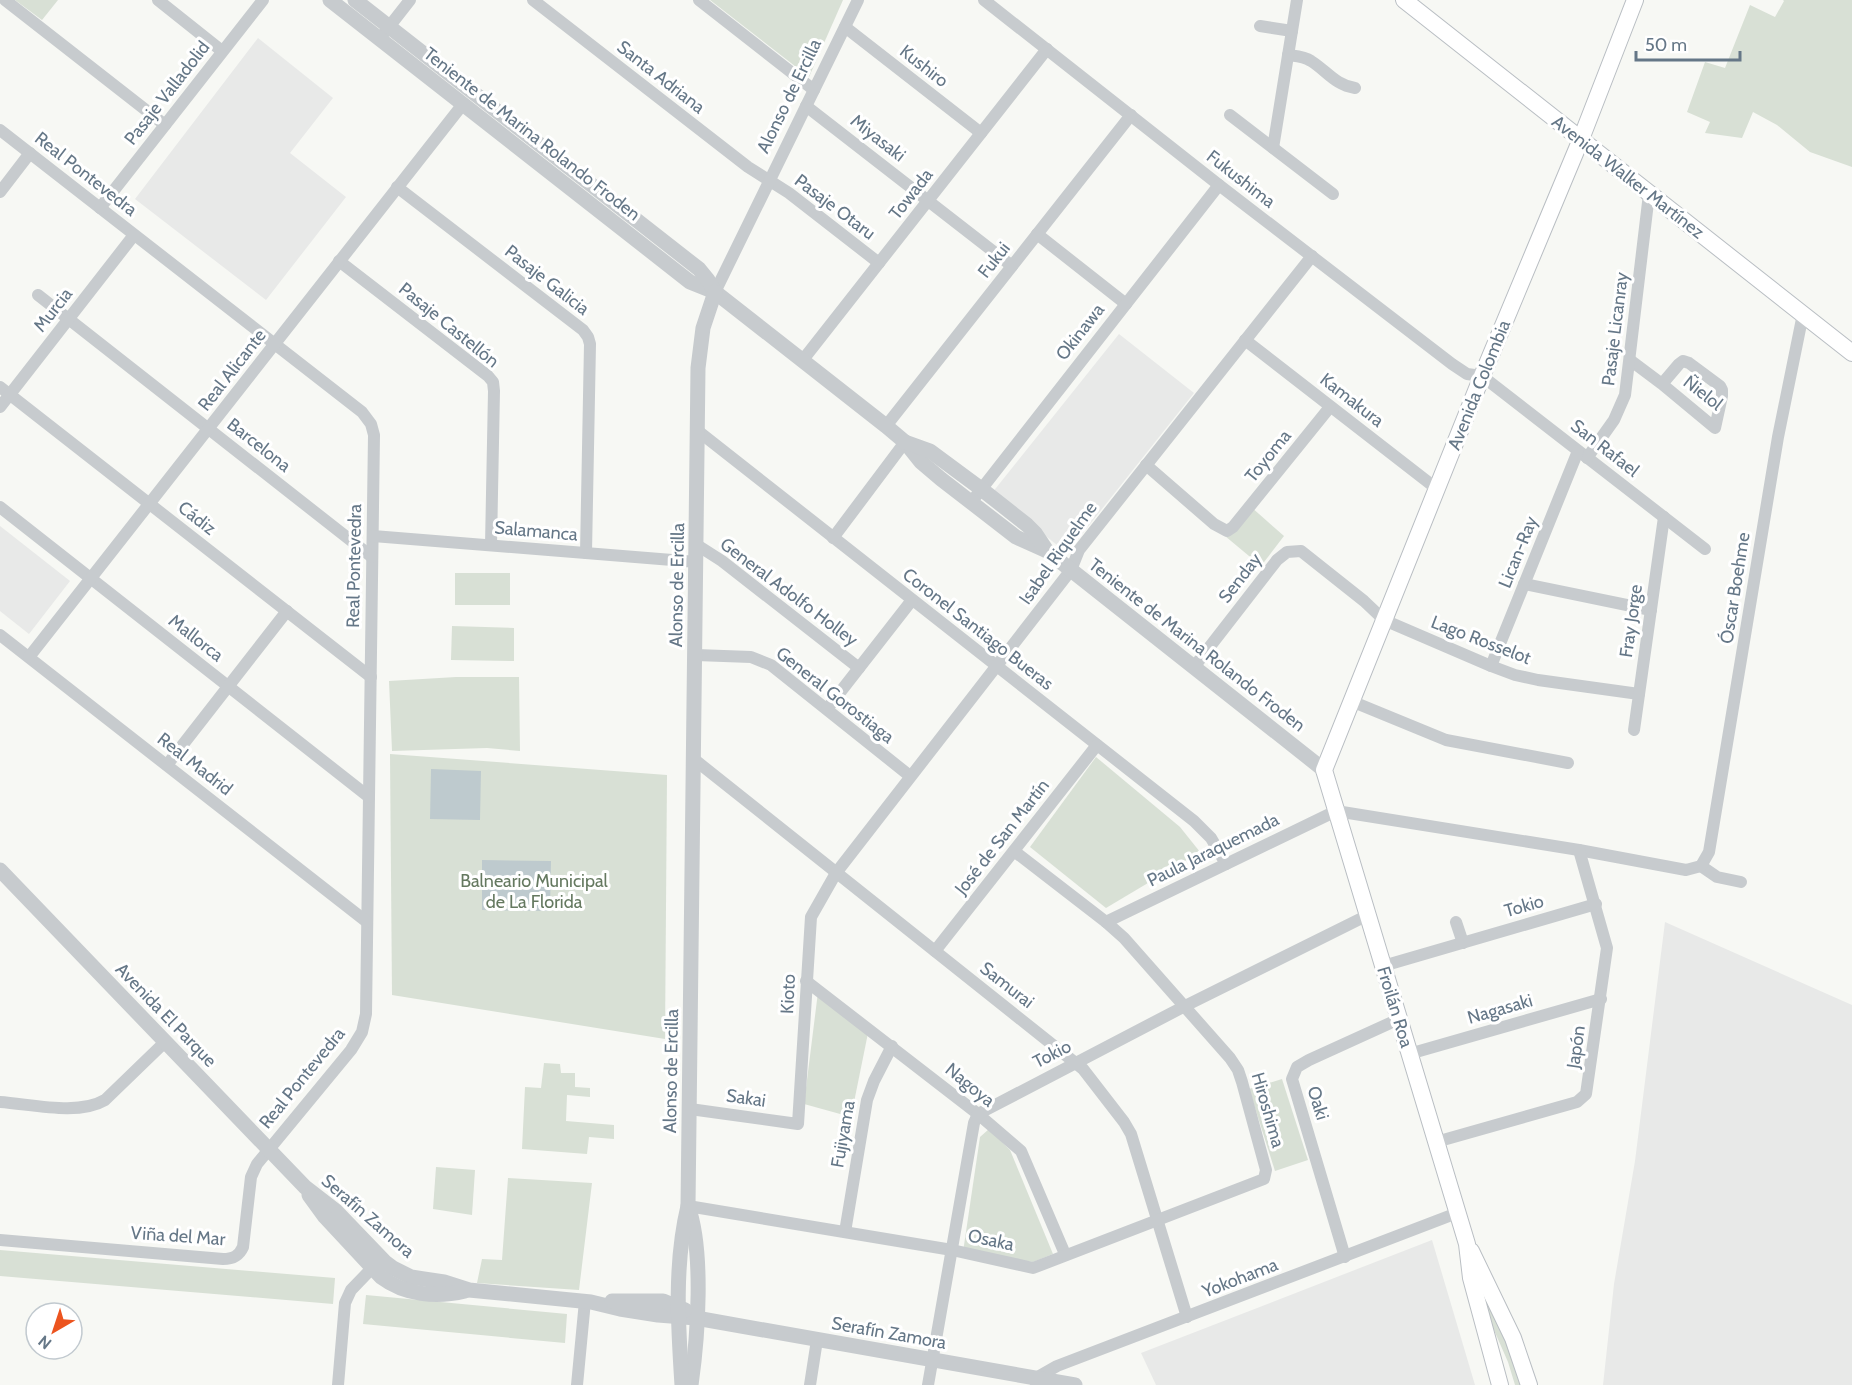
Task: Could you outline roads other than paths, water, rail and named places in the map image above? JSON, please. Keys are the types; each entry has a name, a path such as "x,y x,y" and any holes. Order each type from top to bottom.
{"main road":[{"name":"Avenida Walker Martínez","path":"1404,0 1852,353"},
{"name":"Avenida Colombia","path":"1324,770 1482,376 1581,139 1635,0"},
{"name":"Froilán Roa","path":"1324,770 1467,1244 1471,1278 1500,1385"},
{"name":"Froilán Roa","path":"1467,1244 1506,1322 1529,1385"}],"street":[{"path":"5,0 165,125"},
{"path":"158,0 222,51"},
{"name":"Pasaje Valladolid","path":"100,208 263,0"},
{"name":"Teniente de Marina Rolando Froden","path":"330,0 384,33 699,269 715,292"},
{"name":"Teniente de Marina Rolando Froden","path":"355,0 384,33 463,104 690,282 715,292 905,441 926,467 1016,537 1047,551 1324,770"},
{"path":"384,33 410,0"},
{"name":"Santa Adriana","path":"533,0 748,167 769,180"},
{"path":"699,0 814,90"},
{"name":"Alonso de Ercilla","path":"692,1385 678,1312 680,1252 688,1206 700,341 715,292 858,0"},
{"name":"Fukushima","path":"984,0 1452,364 1467,374 1482,376"},
{"path":"1273,148 1297,0"},
{"path":"1260,26 1292,32"},
{"name":"Kushiro","path":"844,27 981,134"},
{"name":"Towada","path":"802,361 1047,49"},
{"path":"1288,55 1308,59 1335,82 1355,88"},
{"name":"Real Alicante","path":"29,657 463,104"},
{"name":"Miyasaki","path":"806,106 1012,266"},
{"name":"Fukui","path":"886,426 1131,115"},
{"path":"1230,115 1333,194"},
{"name":"Real Pontevedra","path":"0,130 362,412 371,424 374,435 366,1014 362,1032 351,1050 269,1149"},
{"path":"0,192 30,153"},
{"name":"Pasaje Otaru","path":"769,180 879,263"},
{"name":"Okinawa","path":"971,502 1219,185"},
{"name":"Pasaje Galicia","path":"398,187 583,330 588,337 590,344 586,553"},
{"name":"Pasaje Licanray","path":"1583,454 1614,420 1623,403 1627,387 1649,194"},
{"path":"1037,234 1126,304"},
{"name":"Murcia","path":"0,406 5,391 69,319 134,235"},
{"name":"Isabel Riquelme","path":"836,873 1071,570 1079,550 1312,256"},
{"name":"Pasaje Castellón","path":"339,261 493,382 490,545"},
{"name":"Barcelona","path":"38,295 372,558"},
{"name":"Óscar Boehme","path":"1701,866 1709,852 1778,437 1803,314"},
{"name":"Kamakura","path":"1245,340 1437,489"},
{"name":"Ñielol","path":"1630,360 1715,428 1722,396 1720,386 1683,361 1662,384"},
{"name":"San Rafael","path":"1482,376 1705,549"},
{"name":"Cádiz","path":"5,391 371,677"},
{"name":"Toyoma","path":"1146,465 1214,524 1227,531 1233,527 1330,407"},
{"name":"Coronel Santiago Bueras","path":"698,431 1200,827 1211,838 1226,864"},
{"path":"833,538 905,441"},
{"name":"Teniente de Marina Rolando Froden","path":"905,441 930,451 981,488 1027,525 1047,551"},
{"name":"Lican-Ray","path":"1491,666 1524,584 1583,454"},
{"name":"Mallorca","path":"0,507 369,797"},
{"name":"Fray Jorge","path":"1634,730 1664,517"},
{"name":"Salamanca","path":"373,536 697,562"},
{"name":"General Adolfo Holley","path":"697,545 722,561 859,668"},
{"name":"Senday","path":"1194,667 1277,560 1287,552 1301,551 1364,601 1384,620"},
{"path":"1524,584 1651,610"},
{"path":"827,709 912,600"},
{"path":"167,765 287,611"},
{"name":"Lago Rosselot","path":"1384,620 1515,675 1639,694"},
{"name":"Real Madrid","path":"0,635 368,922"},
{"name":"General Gorostiaga","path":"696,655 744,656 765,661 910,776"},
{"path":"1351,701 1446,740 1568,762"},
{"name":"José de San Martín","path":"935,951 1097,745"},
{"name":"Samurai","path":"695,760 1076,1062 1131,1134 1187,1317"},
{"path":"1336,811 1579,850 1686,870 1701,866 1717,877 1741,882"},
{"name":"Paula Jaraquemada","path":"1106,922 1336,811"},
{"name":"Japón","path":"1436,1142 1577,1102 1584,1098 1588,1089 1607,948 1579,850"},
{"name":"Hiroshima","path":"1014,851 1124,938 1238,1070 1266,1170"},
{"name":"Avenida El Parque","path":"0,870 305,1187"},
{"name":"Kioto","path":"798,1124 811,917 836,873"},
{"name":"Tokio","path":"1383,966 1596,904"},
{"name":"Tokio","path":"978,1114 1185,1006 1368,915"},
{"path":"1456,922 1462,943"},
{"name":"Nagoya","path":"806,981 892,1046 1021,1151 1065,1254"},
{"name":"Nagasaki","path":"1409,1054 1601,999"},
{"name":"Oaki","path":"1346,1257 1292,1079 1297,1067 1309,1060 1399,1019"},
{"path":"0,1102 75,1108 93,1106 105,1100 165,1042"},
{"name":"Fujiyama","path":"845,1232 867,1100 892,1046"},
{"name":"Sakai","path":"690,1109 798,1124"},
{"path":"928,1385 974,1123 978,1114"},
{"name":"Viña del Mar","path":"0,1240 233,1258 241,1252 245,1242 253,1172 269,1149"},
{"name":"Osaka","path":"688,1206 952,1250 1033,1268 1258,1182 1264,1179 1266,1170"},
{"name":"Serafín Zamora","path":"305,1187 325,1217 377,1264 387,1282 410,1292 442,1294 469,1290 588,1302 627,1311 678,1312 696,1318 933,1360 1035,1382 1075,1385"},
{"name":"Alonso de Ercilla","path":"680,1385 687,1366 696,1318 697,1239 688,1206"},
{"name":"Yokohama","path":"1035,1382 1058,1366 1457,1213"},
{"path":"338,1385 345,1303 351,1290 377,1264"},
{"path":"577,1385 588,1302"},
{"path":"810,1385 818,1340"}],"park label":[{"name":"Balneario Municipal de La Florida","path":"534,891"}]}
